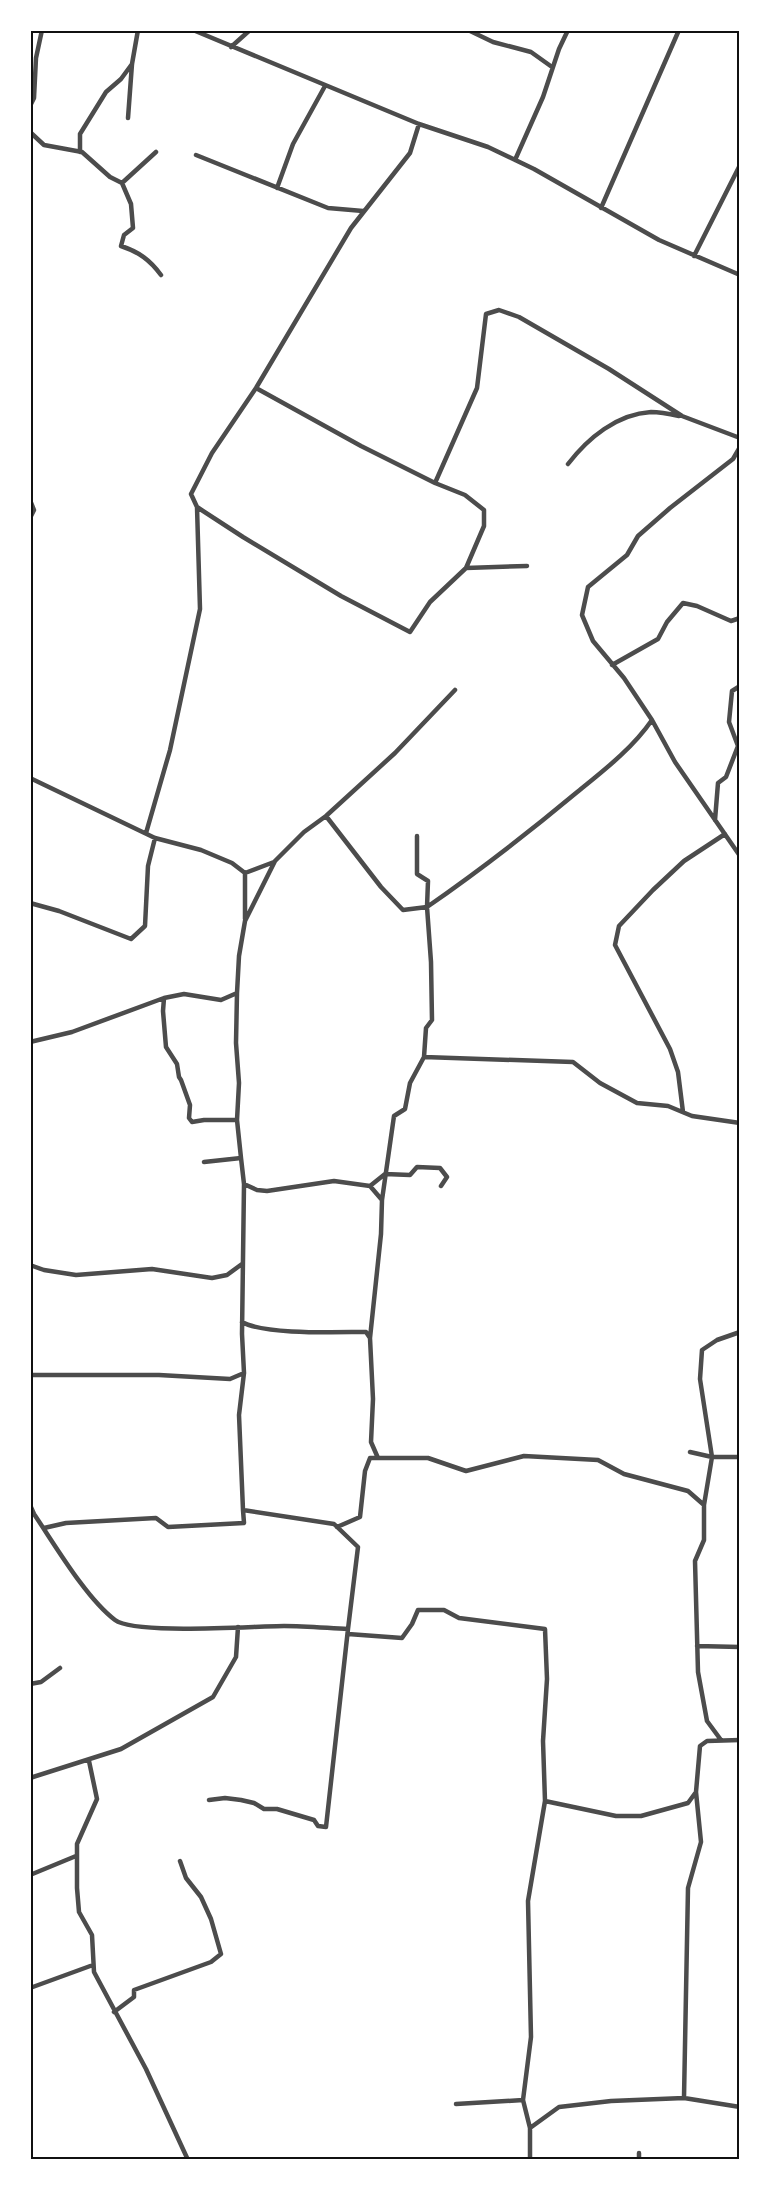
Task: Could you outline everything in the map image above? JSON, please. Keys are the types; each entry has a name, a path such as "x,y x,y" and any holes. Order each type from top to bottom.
{"street":[{"path":"30,106 34,98 36,58 42,30"},
{"path":"128,118 132,64 138,30"},
{"path":"193,30 419,124 488,147 659,240 740,275"},
{"path":"231,47 250,30"},
{"path":"468,30 493,42 531,52 552,67"},
{"path":"515,160 543,97 552,67 568,30"},
{"path":"601,208 679,30"},
{"path":"80,152 80,134 106,92 121,79 132,64"},
{"path":"277,188 293,144 325,86"},
{"path":"146,833 170,750 200,609 197,507 191,494 212,453 256,388 363,211 386,186 410,153 419,124"},
{"path":"30,132 44,145 80,152 110,177 122,183 131,204 133,228 124,235 121,246 151,261 161,275"},
{"path":"122,183 156,152"},
{"path":"196,155 328,208 363,211"},
{"path":"694,256 740,165"},
{"path":"435,483 477,388 486,314 499,310 519,317 599,363 682,416 740,438"},
{"path":"197,507 341,596 410,632 430,602 466,568 484,526 484,510 465,495 435,483 361,446 256,388"},
{"path":"568,464 600,431 631,416 651,412 682,416"},
{"path":"740,447 733,459 670,507 638,536 627,555 588,587 582,615 592,641 652,720 675,762 740,856"},
{"path":"30,500 34,510 30,518"},
{"path":"466,568 527,566"},
{"path":"612,665 658,639 667,622 683,603 697,606 731,621 740,618"},
{"path":"715,820 718,783 726,777 738,746 729,722 732,691 740,686"},
{"path":"245,921 275,861 304,832 326,816 395,753 455,690"},
{"path":"326,816 381,887 403,910 427,907 520,840 573,796 617,759 642,734 652,720"},
{"path":"30,778 155,838 201,850 232,862 245,873 245,921 239,956 236,1043 239,1083 237,1120 244,1184 242,1322 244,1373 239,1415 244,1523 168,1527 156,1518 66,1523 44,1528"},
{"path":"682,1112 678,1072 670,1049 615,945 619,926 653,890 684,861 725,834"},
{"path":"378,1458 371,1442 373,1398 370,1338 385,1174 394,1116 405,1109 410,1083 424,1057 426,1028 432,1020 428,881 417,874 417,836"},
{"path":"30,903 59,911 130,939 145,926 148,866 155,838"},
{"path":"245,873 275,861"},
{"path":"30,1042 72,1032 164,998 184,994 222,1000 237,993"},
{"path":"164,998 166,1047 177,1064 179,1077 190,1105 189,1118 192,1122 237,1120"},
{"path":"30,1036 38,1040"},
{"path":"424,1057 573,1062 600,1083 637,1103 668,1106 692,1116 740,1123"},
{"path":"204,1162 241,1158"},
{"path":"370,1186 385,1174 410,1175 417,1167 440,1168 447,1177 441,1186"},
{"path":"244,1184 257,1190 267,1191 334,1181 370,1186 382,1200"},
{"path":"30,1265 44,1270 76,1275 152,1269 212,1278 227,1275 243,1264"},
{"path":"242,1322 252,1328 311,1332 366,1332 370,1338"},
{"path":"721,1740 707,1721 697,1646 695,1561 704,1540 704,1504 712,1457 700,1379 702,1350 717,1340 740,1332"},
{"path":"30,1375 159,1375 230,1379 244,1373"},
{"path":"690,1452 712,1457 740,1457"},
{"path":"337,1527 360,1517 365,1472 370,1458 428,1458 466,1471 524,1455 598,1460 624,1474 688,1491 704,1504"},
{"path":"30,1505 87,1591 116,1621 133,1627 287,1626 402,1638 418,1611 444,1610 459,1618 545,1629 547,1679 543,1741 545,1801 528,1901 531,2037 524,2100 530,2128 530,2160"},
{"path":"208,1800 225,1798 241,1800 254,1803 264,1809 277,1809 314,1820 318,1826 326,1827 358,1547 334,1524 243,1510"},
{"path":"30,1778 121,1749 213,1697 236,1657 238,1627"},
{"path":"697,1646 740,1647"},
{"path":"30,1684 41,1682 60,1668"},
{"path":"684,2098 687,1888 701,1842 696,1792 700,1746 707,1741 740,1740"},
{"path":"89,1761 97,1799 76,1844 79,1912 92,1935 94,1972 146,2069 188,2160"},
{"path":"545,1801 616,1816 641,1816 688,1803 696,1792"},
{"path":"30,1875 76,1856"},
{"path":"114,2012 134,1997 134,1990 211,1962 221,1954 201,1897 186,1878 180,1862"},
{"path":"30,1988 93,1965"},
{"path":"530,2128 559,2107 611,2101 684,2098 740,2107"},
{"path":"456,2104 524,2100"},
{"path":"639,2153 639,2160"}]}
